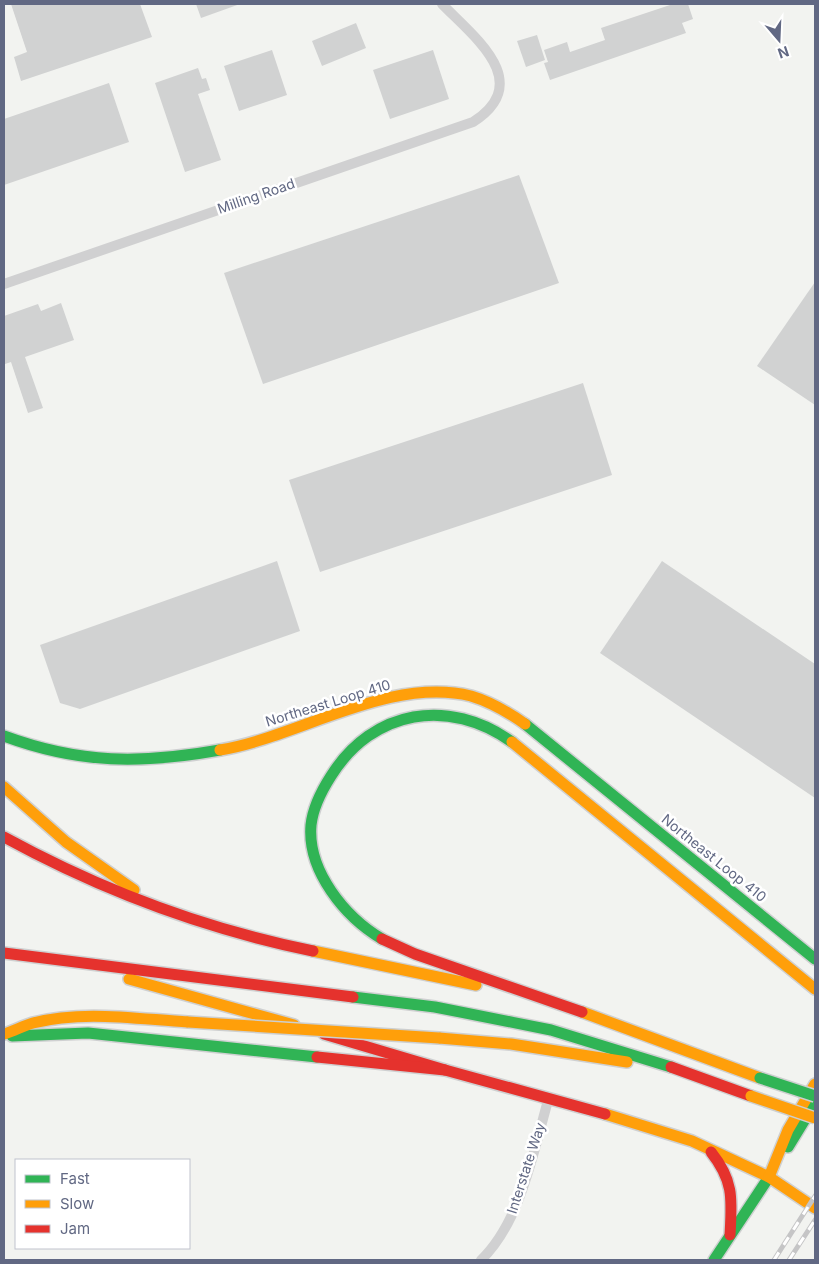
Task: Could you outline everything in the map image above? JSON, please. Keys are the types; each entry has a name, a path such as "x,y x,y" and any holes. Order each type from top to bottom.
{"main road":[{"name":"Northeast Loop 410","path":"4,736 51,751 93,758 142,760 185,758 229,750 388,698 429,693 448,693 476,697 502,708 534,729 815,959"},
{"path":"815,989 514,744 491,728 466,718 423,715 398,719 364,737 344,757 315,805 311,831 316,860 329,888 363,926 387,941 540,999 613,1022 760,1078 815,1096"},
{"path":"4,787 32,815 99,867 168,912"},
{"path":"4,837 94,882 168,912 252,936 540,999"},
{"path":"4,953 435,1007 551,1030 681,1070 815,1118"},
{"path":"66,961 243,1010 445,1070 549,1097 692,1141 769,1177 815,1208"},
{"path":"4,1034 33,1023 102,1017 511,1044 681,1070"},
{"path":"4,1038 18,1034 88,1033 445,1070"},
{"path":"769,1177 788,1130 815,1084"},
{"path":"714,1260 815,1103"},
{"path":"707,1148 725,1170 731,1182 730,1235"}],"street":[{"name":"Milling Road","path":"4,284 473,122 493,107 499,95 499,73 491,55 442,4"},
{"name":"Interstate Way","path":"481,1260 498,1240 518,1200 549,1097"}],"building":[{"path":"11,4 140,4 152,37 21,81 14,57 27,52"},
{"path":"196,4 240,4 201,18"},
{"path":"673,4 688,4 693,19 682,23 686,33 550,80 544,63 548,62 544,50 567,42 570,52 605,40 601,28"},
{"path":"356,23 366,48 322,66 312,41"},
{"path":"537,35 545,60 526,67 517,41"},
{"path":"272,50 287,95 239,111 224,66"},
{"path":"433,50 449,99 390,119 373,70"},
{"path":"198,68 202,79 206,78 210,90 198,94 221,160 185,172 155,83"},
{"path":"109,83 129,142 4,185 4,119"},
{"path":"519,175 559,283 263,384 224,273"},
{"path":"815,282 815,405 757,366"},
{"path":"61,303 74,340 25,357 43,408 28,413 11,362 5,364 4,316 38,304 41,311"},
{"path":"583,383 612,475 320,572 289,480"},
{"path":"277,561 300,631 80,709 60,703 40,645"},
{"path":"662,561 815,664 815,798 600,653"}],"railway":[{"path":"774,1260 815,1196"},
{"path":"789,1260 815,1220"}],"traffic: fast":[{"path":"382,939 368,930 342,905 331,891 315,859 311,842 312,818 318,799 331,776 348,753 368,736 390,724 414,717 438,715 463,719 488,728 512,742"},
{"path":"525,724 815,959"},
{"path":"4,736 59,752 111,759 164,758 220,750"},
{"path":"353,997 435,1007 551,1030 671,1067"},
{"path":"12,1036 88,1033 317,1057"},
{"path":"760,1078 815,1096"},
{"path":"788,1147 815,1103"},
{"path":"714,1260 769,1177"}],"traffic: slow":[{"path":"220,750 250,743 376,701 408,694 440,692 471,696 499,708 525,724"},
{"path":"512,742 815,989"},
{"path":"4,787 66,842 134,890"},
{"path":"313,951 476,985"},
{"path":"129,979 294,1025"},
{"path":"582,1012 760,1078"},
{"path":"4,1034 33,1023 71,1017 110,1016 188,1022"},
{"path":"188,1022 439,1038"},
{"path":"439,1038 511,1044 627,1062"},
{"path":"769,1177 788,1130 815,1084"},
{"path":"751,1096 815,1118"},
{"path":"605,1114 692,1141 769,1177 815,1208"}],"traffic: jam":[{"path":"4,837 78,874 154,906 233,931 313,951"},
{"path":"382,939 415,954 582,1012"},
{"path":"4,953 353,997"},
{"path":"324,1034 445,1070"},
{"path":"317,1057 445,1070 605,1114"},
{"path":"671,1067 751,1096"},
{"path":"711,1152 719,1162 728,1182 731,1201 730,1235"}]}
